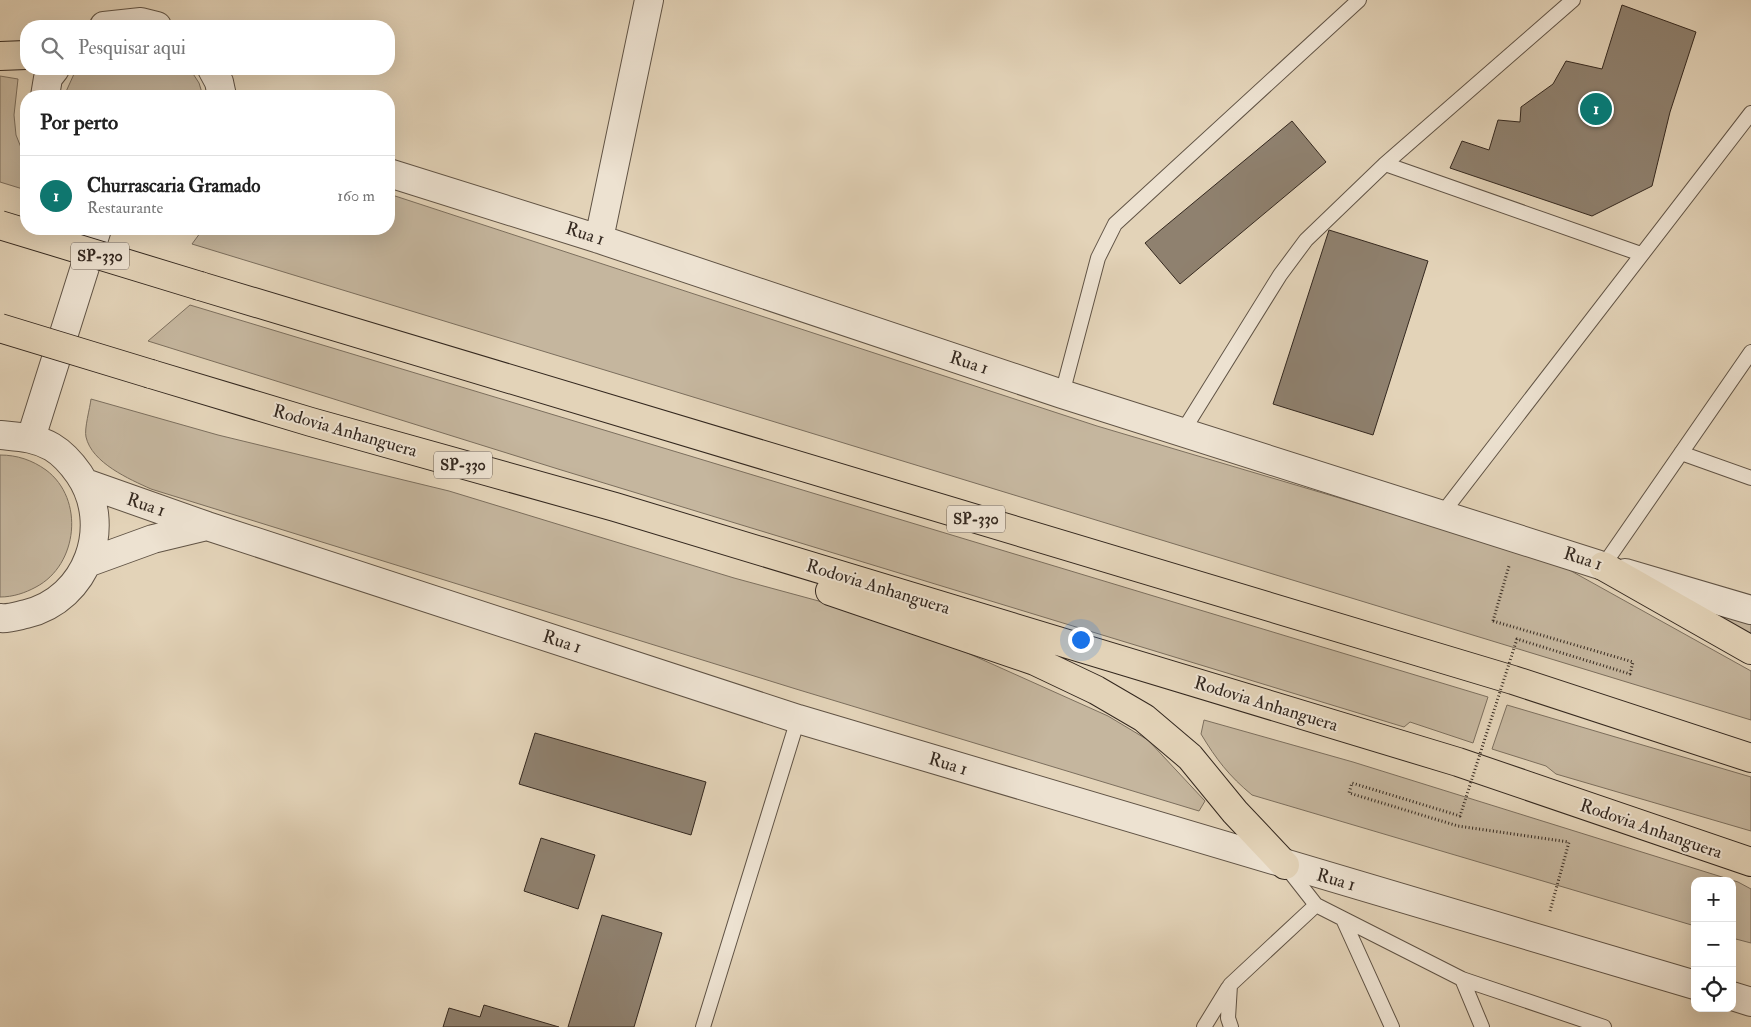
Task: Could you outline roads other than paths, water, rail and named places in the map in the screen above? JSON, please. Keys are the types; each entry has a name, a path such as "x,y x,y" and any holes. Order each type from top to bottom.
{"highway":[{"path":"0,56 20,55"},
{"name":"SP-330","path":"0,225 20,231"},
{"name":"SP-330","path":"33,235 1513,680 1751,758"},
{"name":"Rodovia Anhanguera","path":"0,328 321,425 615,507 1458,762 1751,862"},
{"path":"615,507 731,557 1035,661 1096,690 1144,718 1190,757 1235,812 1285,864"},
{"path":"1603,566 1751,650"}],"street":[{"path":"600,239 649,0"},
{"path":"46,90 50,75"},
{"name":"Rua 1","path":"395,175 600,239 1062,394 1183,431 1441,516 1751,610"},
{"path":"31,438 95,235"},
{"path":"0,435 31,438 53,448 72,463 85,483 94,509 95,537 87,564 68,592 39,611 6,619 0,618"},
{"name":"Rua 1","path":"85,483 207,526 798,719 1691,984"},
{"name":"Rua 1","path":"87,564 153,539 207,526"},
{"path":"1736,997 1751,1002"}],"lane":[{"path":"1062,394 1098,258 1115,224 1360,0"},
{"path":"1183,431 1280,275 1306,240 1385,164 1573,0"},
{"path":"1441,516 1751,112"},
{"path":"1385,164 1641,254"},
{"path":"1603,566 1751,352"},
{"path":"1681,453 1751,478"},
{"path":"703,1027 798,719"},
{"path":"1718,852 1751,872"},
{"path":"1285,864 1316,905 1343,919 1462,979 1604,1027"},
{"path":"1204,1027 1230,985 1316,905"},
{"path":"1343,919 1392,1027"},
{"path":"1462,979 1482,1027"},
{"path":"1230,985 1228,1018 1230,1027"}],"place":[{"name":"Churrascaria Gramado","path":"1596,109"}]}
